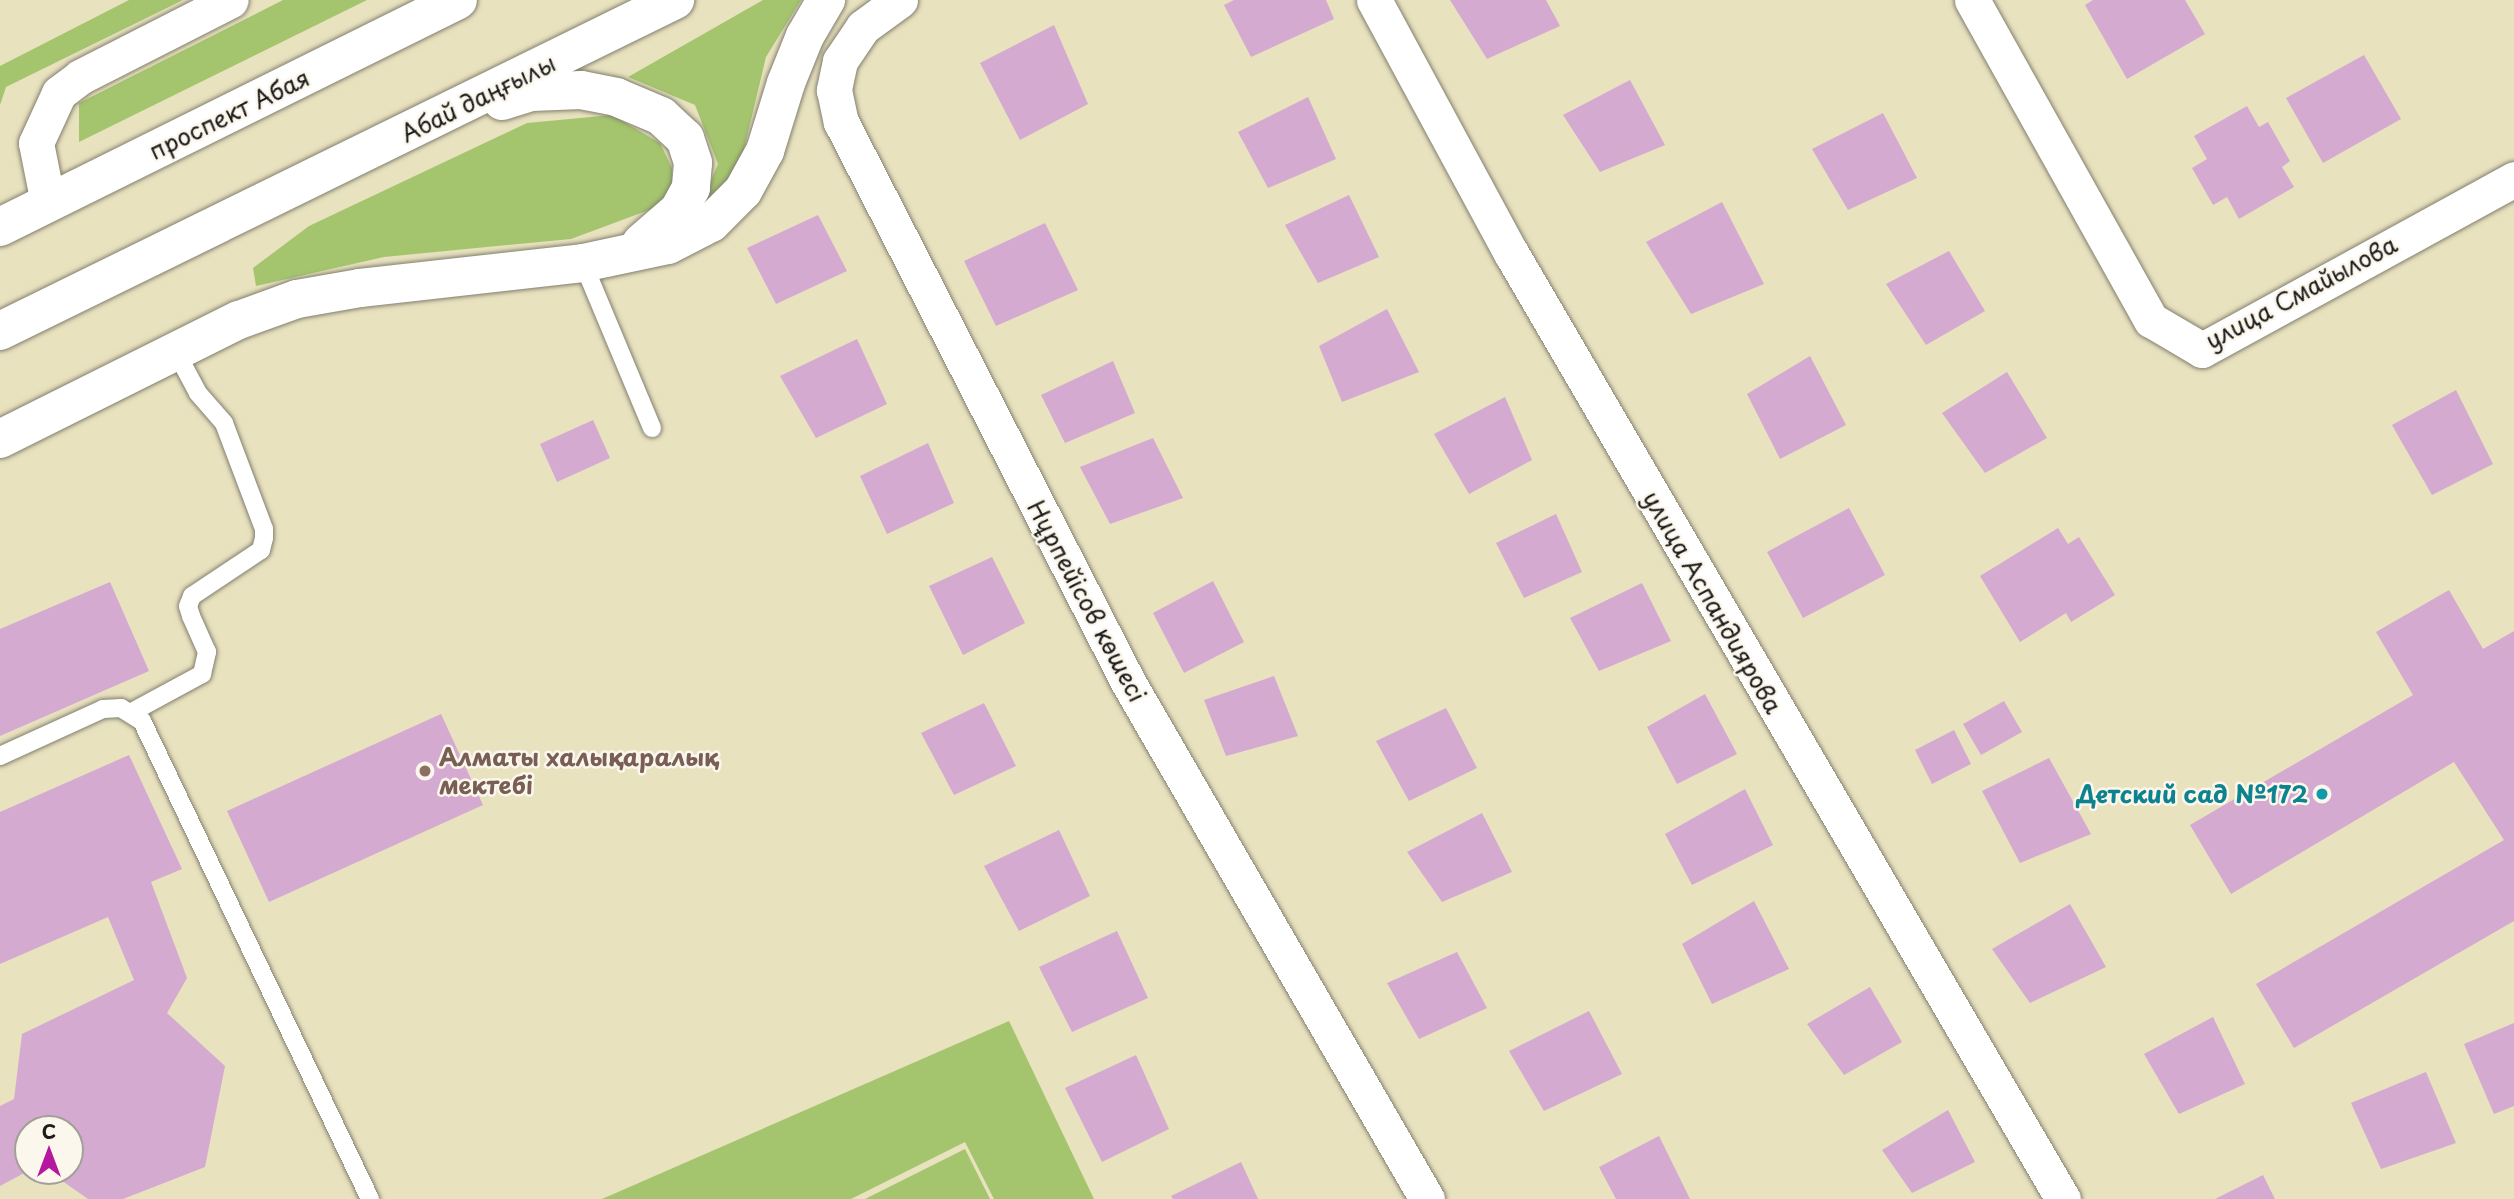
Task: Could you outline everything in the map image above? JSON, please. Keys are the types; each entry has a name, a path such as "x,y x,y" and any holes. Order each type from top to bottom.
{"main road":[{"name":"проспект Абая","path":"0,226 458,0"},
{"name":"Абай даңғылы","path":"0,331 431,122 675,0"},
{"path":"0,439 239,320 297,299 360,288 583,263 668,245 700,228 743,191 765,151 786,83 806,36 826,0"},
{"path":"431,122 532,92 581,90 617,97 661,116 685,138 693,163 691,188 680,210 625,255"}],"street":[{"path":"48,203 36,143 59,93 80,77 231,0"},
{"name":"Нұрпейісов көшесі","path":"900,0 863,27 840,61 834,90 841,122 1128,682 1427,1199"},
{"name":"улица Аспандиярова","path":"1374,0 1511,253 2063,1199"},
{"name":"улица Смайылова","path":"1972,0 2151,320 2202,350 2514,177"}],"lane":[{"path":"583,263 652,428"},
{"path":"132,712 202,674 206,652 188,606 191,596 261,550 264,538 264,529 224,423 198,393 176,352"},
{"path":"0,756 103,709 121,708 132,712 142,721 370,1199"}],"green space":[{"path":"129,0 183,0 6,87 0,105 0,66"},
{"path":"283,0 367,0 79,142 79,103"},
{"path":"763,0 801,0 766,57 740,166 685,228 704,197 718,164 695,105 628,77"},
{"path":"612,115 660,143 672,168 673,197 649,210 571,239 384,257 256,286 253,268 309,226 527,123"},
{"path":"1009,1021 1094,1199 994,1199 965,1142 851,1199 602,1199"},
{"path":"965,1149 990,1199 865,1199"}],"building":[{"path":"1234,0 1326,0 1334,19 1251,57 1224,5"},
{"path":"1450,0 1546,0 1560,26 1487,59"},
{"path":"2093,0 2185,0 2205,34 2127,79 2085,5"},
{"path":"1054,25 1088,104 1020,140 980,63"},
{"path":"2364,55 2401,119 2323,163 2286,98"},
{"path":"1630,80 1665,145 1600,172 1563,115"},
{"path":"1308,97 1336,159 1268,188 1238,132"},
{"path":"2247,106 2259,127 2268,122 2290,161 2282,167 2294,187 2239,219 2227,197 2213,205 2192,168 2207,159 2194,136"},
{"path":"1883,113 1917,178 1848,210 1812,149"},
{"path":"1349,195 1379,257 1318,283 1285,225"},
{"path":"1722,202 1764,284 1691,314 1646,242"},
{"path":"818,215 847,271 776,304 747,248"},
{"path":"1045,223 1078,290 996,326 964,261"},
{"path":"1949,251 1985,311 1926,345 1886,284"},
{"path":"1387,309 1419,372 1342,402 1319,346"},
{"path":"857,339 887,404 816,438 780,376"},
{"path":"1810,356 1846,425 1780,459 1747,394"},
{"path":"1113,361 1135,413 1065,443 1041,395"},
{"path":"2007,372 2047,438 1985,473 1942,413"},
{"path":"2456,390 2493,464 2432,495 2392,425"},
{"path":"1505,397 1532,460 1469,494 1434,434"},
{"path":"593,420 610,458 557,482 540,444"},
{"path":"1153,438 1183,498 1110,524 1080,467"},
{"path":"928,443 954,503 887,534 860,476"},
{"path":"1849,508 1885,575 1803,618 1767,552"},
{"path":"1556,514 1582,572 1524,598 1496,543"},
{"path":"2058,528 2068,544 2079,537 2115,595 2071,622 2066,613 2020,642 1980,576"},
{"path":"992,557 1025,623 963,655 929,586"},
{"path":"1213,581 1244,642 1184,673 1153,613"},
{"path":"110,582 149,671 0,736 0,629"},
{"path":"1642,583 1671,641 1599,671 1570,618"},
{"name":"Детский сад №172","path":"2449,590 2483,649 2514,631 2514,921 2294,1048 2256,984 2504,840 2454,762 2231,894 2190,825 2413,695 2376,632"},
{"path":"1274,676 1298,736 1226,756 1204,700"},
{"path":"1705,694 1737,754 1677,784 1647,727"},
{"path":"2004,701 2022,732 1981,755 1963,724"},
{"path":"984,703 1016,766 954,795 921,733"},
{"path":"1446,708 1477,768 1409,801 1376,741"},
{"path":"441,714 483,805 269,902 227,811"},
{"path":"1954,730 1971,764 1932,784 1915,750"},
{"path":"129,755 182,869 151,882 187,978 167,1013 225,1066 205,1167 123,1199 88,1199 68,1185 84,1185 84,1115 14,1115 14,1178 0,1186 0,1106 14,1099 22,1034 134,980 108,917 0,964 0,812"},
{"path":"2049,758 2091,834 2020,863 1982,791"},
{"path":"1745,789 1773,845 1692,885 1665,834"},
{"path":"1482,813 1512,872 1442,902 1407,852"},
{"path":"1059,830 1090,896 1019,931 984,866"},
{"path":"1754,901 1789,969 1712,1004 1682,944"},
{"path":"2070,904 2106,967 2030,1003 1992,949"},
{"path":"1117,931 1148,998 1072,1032 1039,967"},
{"path":"1457,952 1487,1008 1419,1039 1387,983"},
{"path":"1870,987 1902,1042 1844,1075 1807,1024"},
{"path":"1589,1011 1622,1074 1544,1111 1509,1051"},
{"path":"2213,1017 2245,1084 2179,1114 2144,1054"},
{"path":"2514,1023 2514,1106 2494,1114 2464,1044"},
{"path":"1136,1055 1169,1129 1102,1162 1065,1088"},
{"path":"2426,1072 2456,1143 2381,1169 2351,1103"},
{"path":"1948,1110 1975,1162 1912,1193 1882,1150"},
{"path":"1659,1136 1690,1199 1616,1199 1599,1167"},
{"path":"1241,1162 1258,1199 1173,1199 1171,1196"},
{"path":"2263,1175 2275,1199 2215,1199"}],"place":[{"name":"Алматы халықаралық мектебі","path":"425,771"},
{"name":"Детский сад №172","path":"2322,794"}]}
